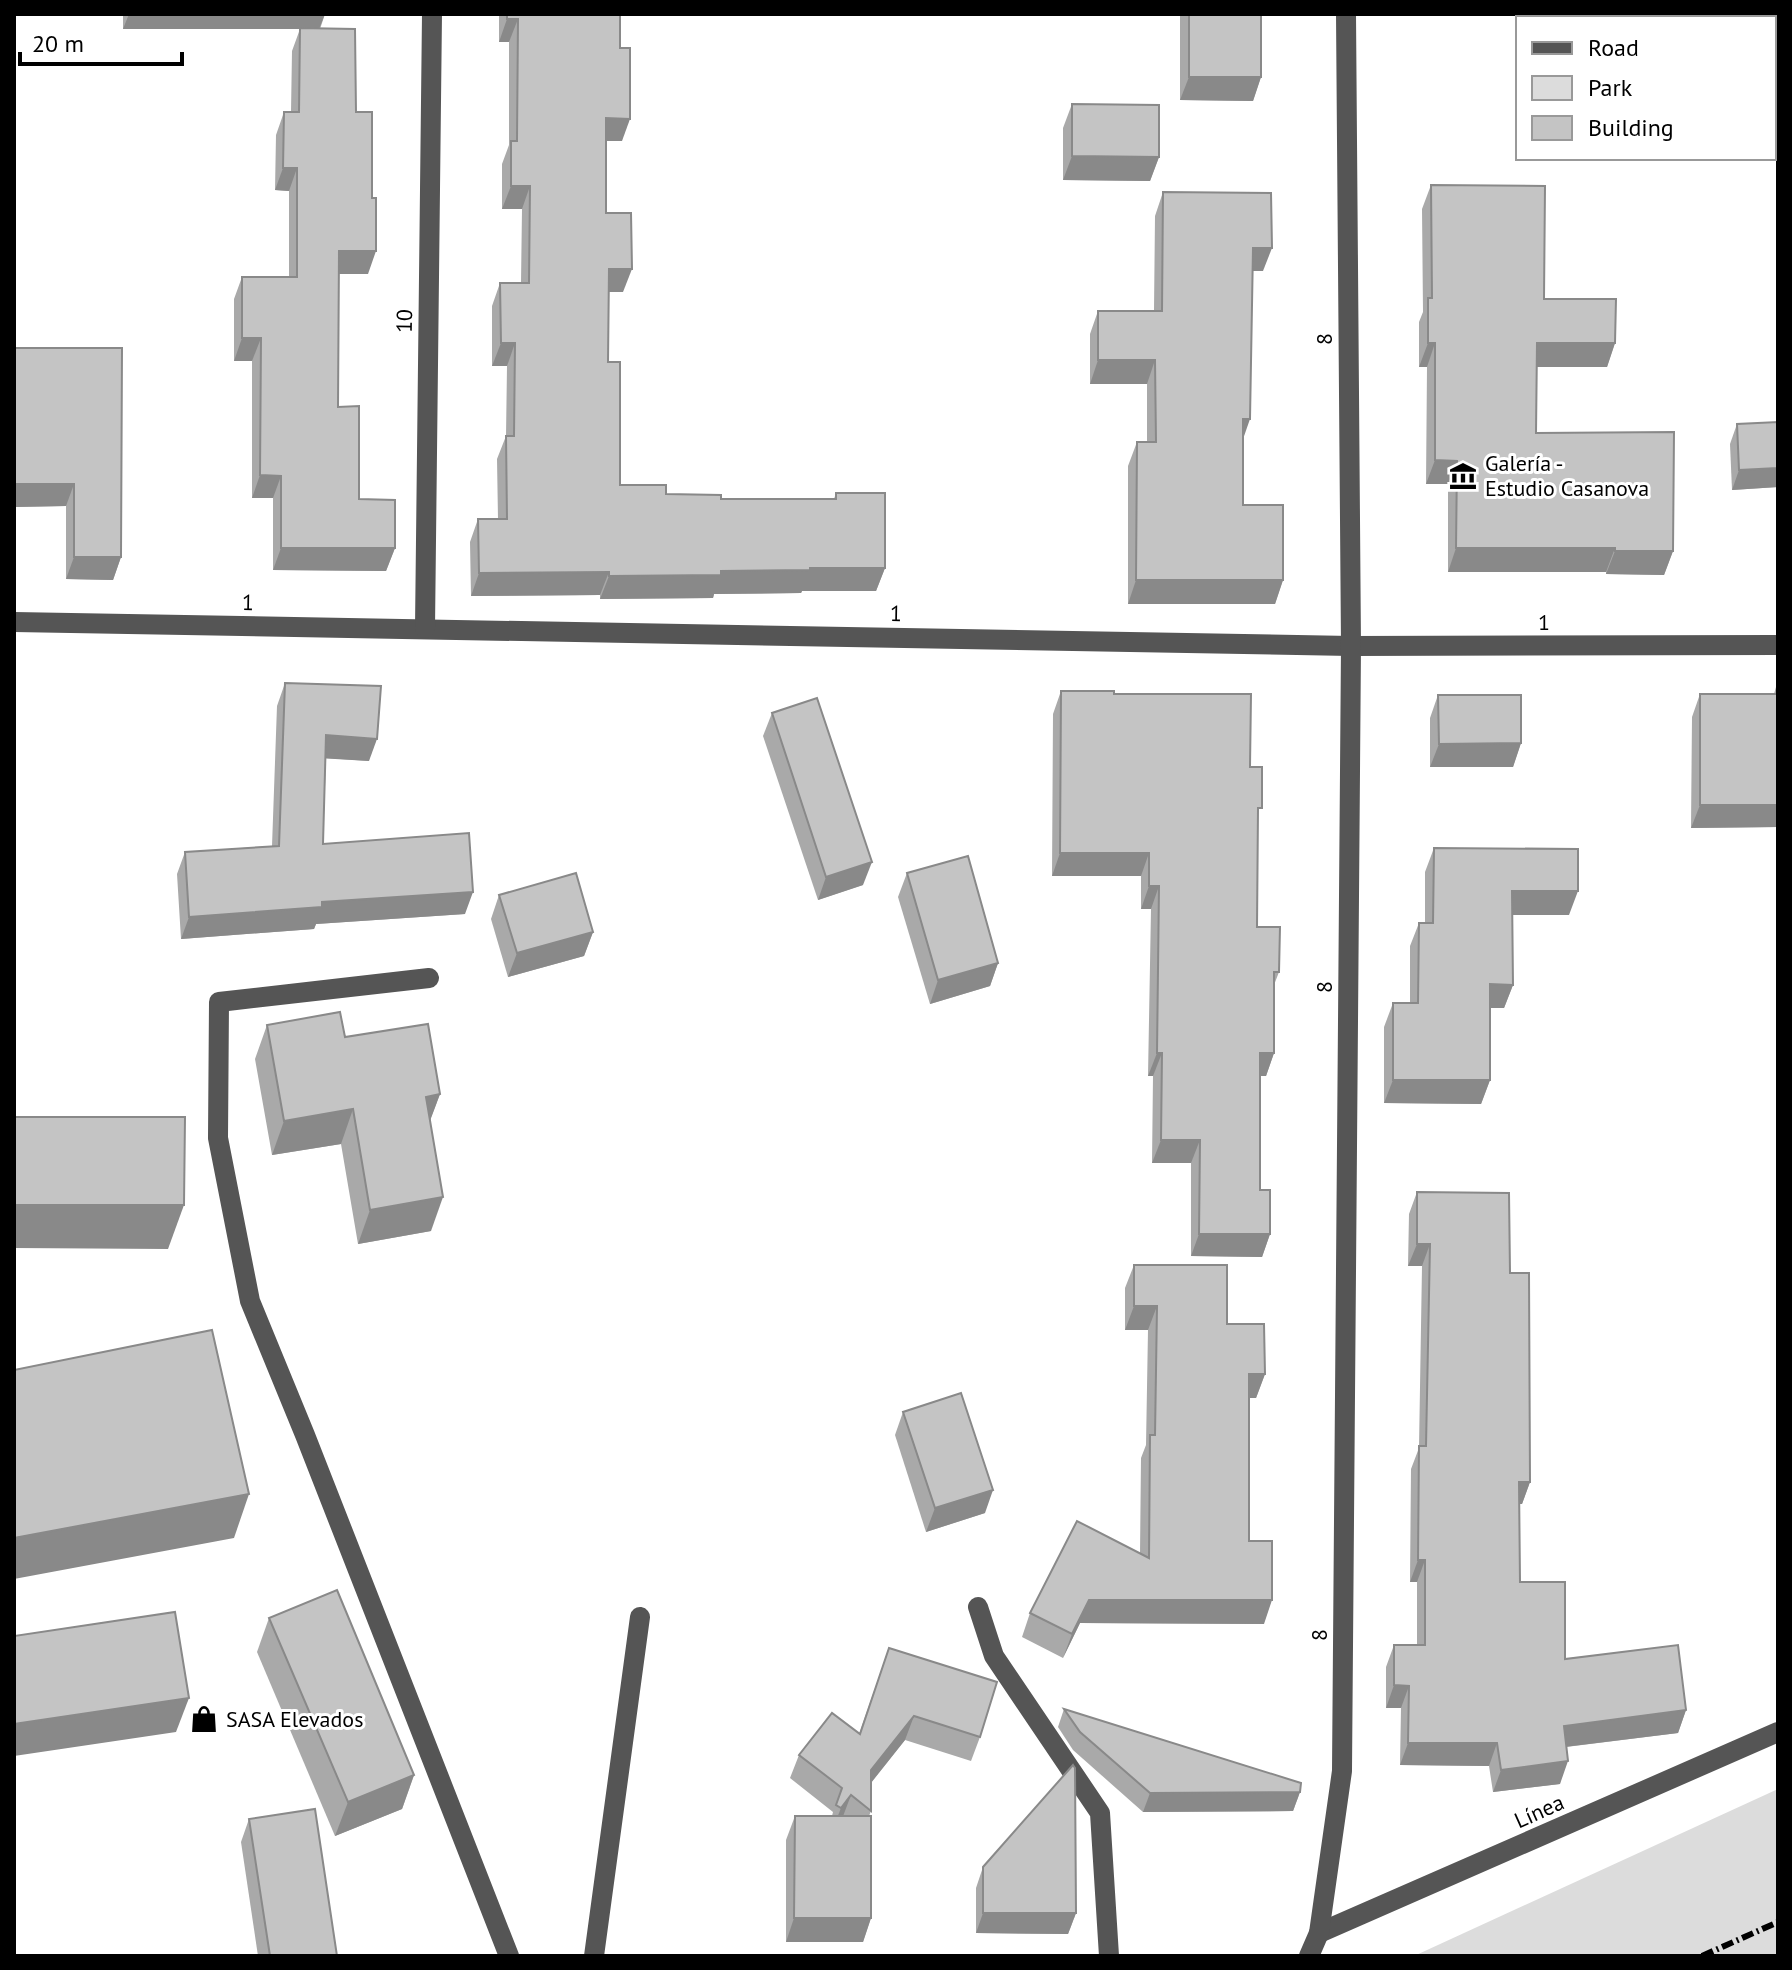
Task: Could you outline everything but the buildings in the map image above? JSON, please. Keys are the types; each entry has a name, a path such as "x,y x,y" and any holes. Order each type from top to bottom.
{"street":[{"name":"10","path":"425,628 432,14"},
{"name":"8","path":"1309,1956 1319,1933 1342,1771 1351,646 1346,14"},
{"name":"1","path":"14,622 1351,646 1778,645"},
{"path":"429,978 219,1002 218,1138 250,1301 509,1956"},
{"path":"978,1607 994,1656 1100,1813 1109,1956"},
{"path":"594,1956 640,1617"},
{"name":"Línea","path":"1319,1933 1778,1732"}],"green space":[{"path":"1778,1789 1778,1956 1414,1956"}],"railway":[{"path":"1702,1956 1778,1922"}],"place":[{"name":"Galería - Estudio Casanova","path":"1463,476"},
{"name":"SASA Elevados","path":"204,1719"}]}
